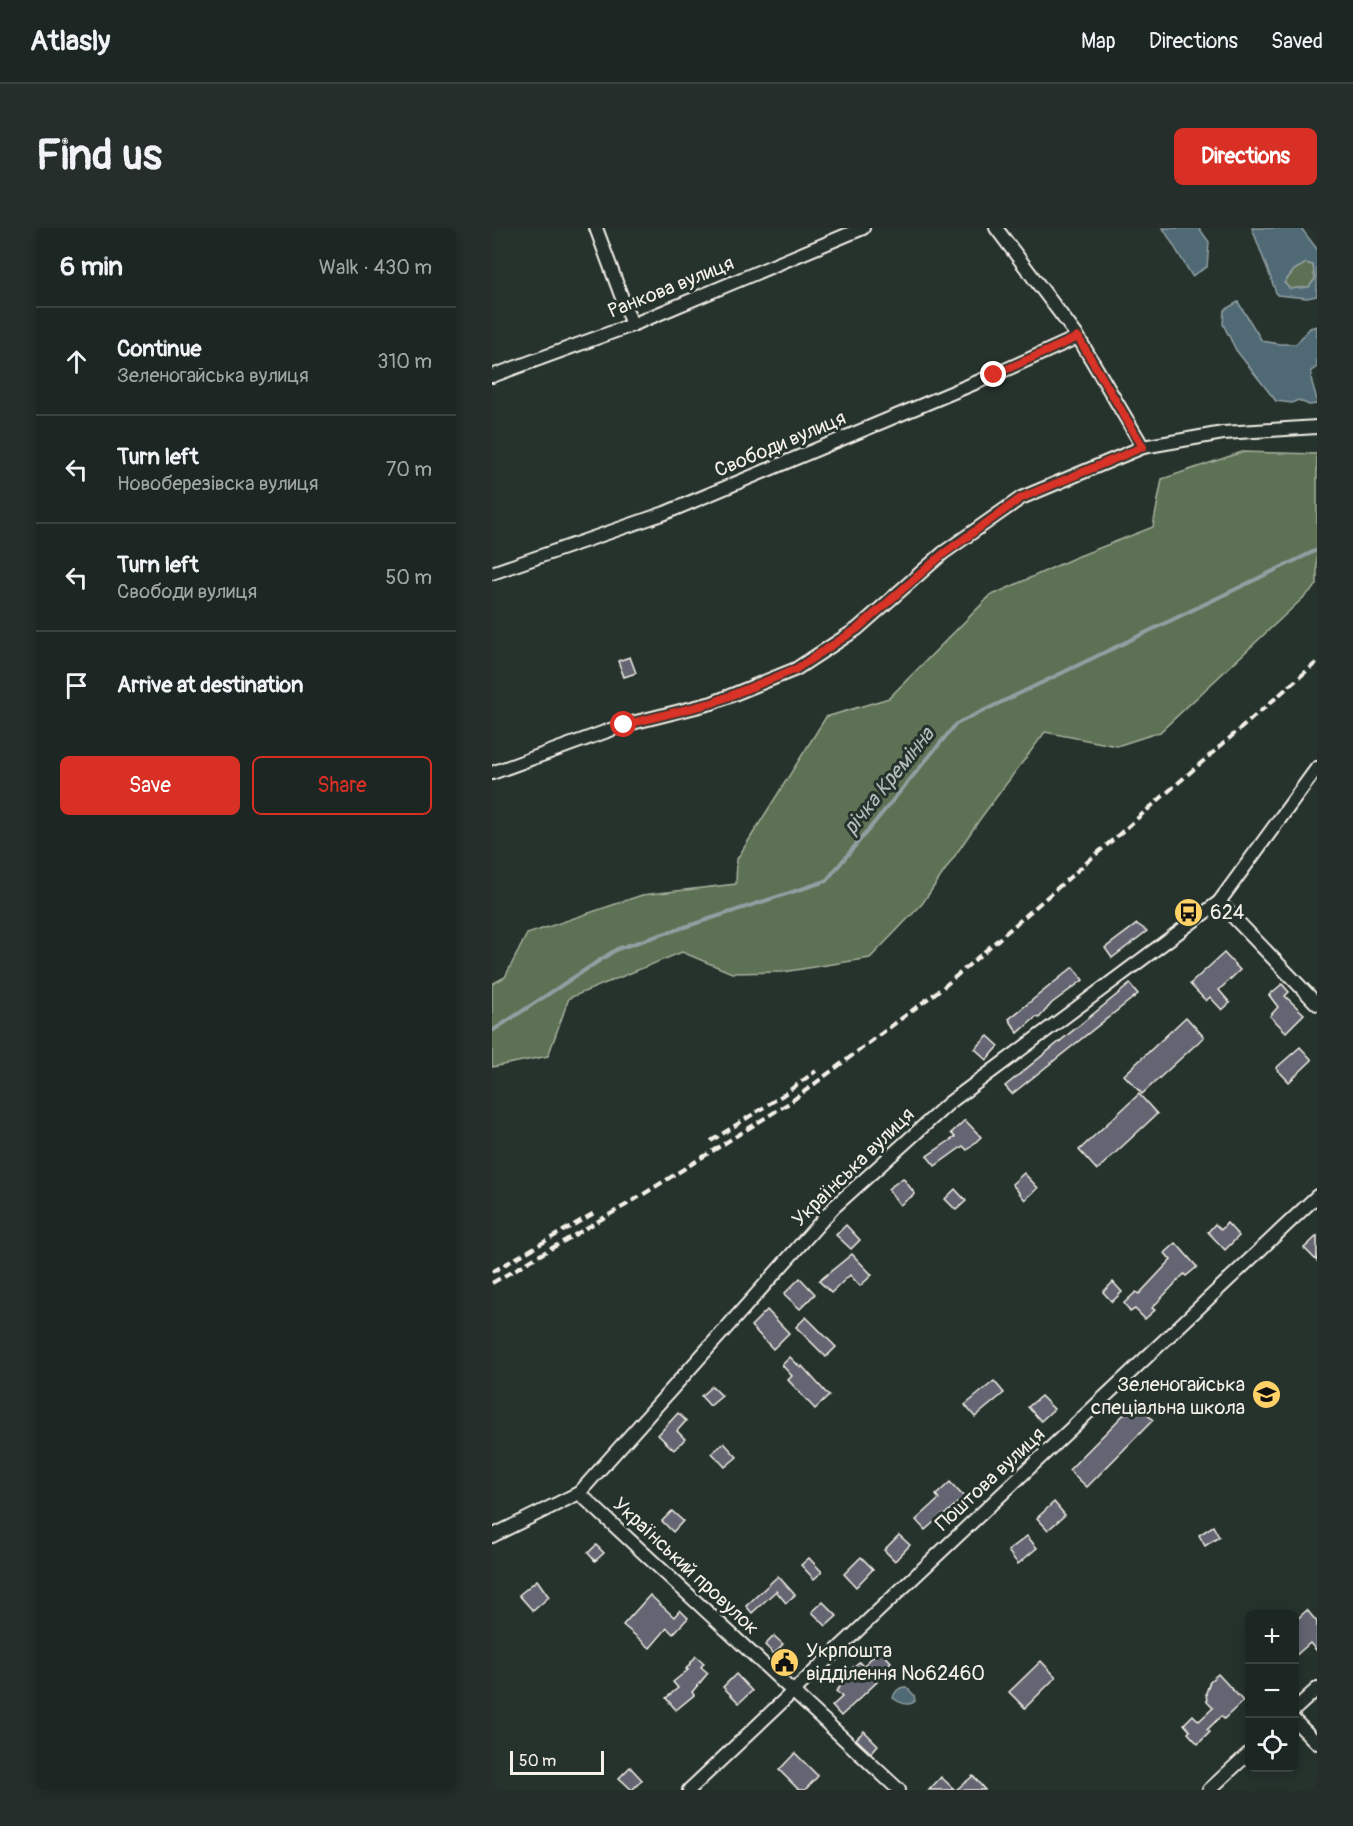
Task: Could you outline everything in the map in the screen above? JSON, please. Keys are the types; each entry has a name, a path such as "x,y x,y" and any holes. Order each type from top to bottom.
{"street":[{"path":"596,228 632,325"},
{"name":"Ранкова вулиця","path":"492,376 632,325 863,228"},
{"path":"996,228 1078,337 1143,447"},
{"name":"Свободи вулиця","path":"492,573 665,513 994,375 1078,337"},
{"path":"492,772 624,725 712,703 796,669 857,629 943,554 1021,498 1143,447 1223,433 1317,427"},
{"name":"Українська вулиця","path":"492,1536 579,1493 834,1207 949,1103 1219,902 1317,768"},
{"path":"1219,902 1317,1004"},
{"name":"Поштова вулиця","path":"689,1790 1317,1196"},
{"name":"Український провулок","path":"579,1493 898,1790"},
{"path":"1299,1705 1317,1689"},
{"path":"1299,1725 1317,1743"},
{"path":"1209,1790 1245,1757"}],"green space":[{"path":"1306,263 1313,265 1315,279 1309,287 1290,289 1284,283 1294,270"},
{"path":"1242,452 1317,454 1317,585 1160,732 1117,746 1045,732 980,819 922,904 870,958 783,972 732,973 682,952 569,998 548,1056 492,1067 492,984 505,977 527,934 642,895 736,884 737,859 826,717 889,698 990,596 1074,558 1153,527 1162,479"}],"water":[{"path":"1163,228 1199,228 1209,242 1207,267 1192,276"},
{"path":"1252,228 1301,228 1317,249 1317,296 1307,298 1277,295","holes":["1306,263 1313,265 1315,279 1309,287 1290,289 1284,283 1294,270"]},
{"path":"1238,302 1262,341 1296,344 1310,328 1317,326 1317,367 1311,371 1311,376 1317,404 1309,405 1298,400 1292,403 1276,401 1236,350 1223,324 1224,310"},
{"path":"906,1687 914,1695 915,1701 910,1704 901,1703 893,1698 897,1690"}],"building":[{"path":"630,657 636,673 624,677 618,661"},
{"path":"1137,924 1147,931 1112,958 1105,948"},
{"path":"1224,953 1240,970 1219,990 1230,1003 1222,1010 1210,997 1206,1001 1190,984"},
{"path":"1073,967 1083,980 1018,1033 1009,1019"},
{"path":"1130,984 1138,994 1012,1094 1005,1086"},
{"path":"1282,984 1289,992 1285,996 1304,1014 1286,1032 1270,1016 1278,1007 1269,995"},
{"path":"1186,1017 1204,1037 1142,1094 1124,1075"},
{"path":"988,1036 999,1046 987,1060 975,1049"},
{"path":"1300,1047 1312,1060 1289,1082 1276,1068"},
{"path":"1139,1094 1157,1114 1097,1170 1079,1150"},
{"path":"965,1120 981,1137 967,1150 963,1146 935,1166 927,1156 955,1137 951,1133"},
{"path":"1024,1173 1038,1188 1025,1200 1012,1184"},
{"path":"903,1178 915,1194 900,1205 888,1189"},
{"path":"955,1189 966,1201 956,1210 945,1199"},
{"path":"1227,1223 1239,1236 1225,1250 1208,1232 1215,1224 1221,1230"},
{"path":"846,1225 860,1240 851,1249 836,1235"},
{"path":"1317,1236 1317,1261 1304,1248"},
{"path":"1176,1243 1197,1267 1186,1276 1184,1274 1152,1308 1155,1310 1145,1319 1135,1309 1130,1312 1124,1303 1136,1292 1139,1294 1171,1260 1165,1253"},
{"path":"852,1254 872,1275 860,1286 850,1275 831,1293 819,1281"},
{"path":"800,1278 815,1294 800,1309 784,1294"},
{"path":"1113,1282 1122,1292 1112,1302 1103,1292"},
{"path":"767,1310 789,1333 773,1349 751,1326"},
{"path":"806,1317 836,1347 826,1357 796,1327"},
{"path":"790,1357 801,1368 802,1366 829,1396 815,1409 788,1380 792,1376 782,1365"},
{"path":"994,1381 1004,1393 975,1417 965,1405"},
{"path":"712,1386 722,1396 710,1406 701,1396"},
{"path":"1041,1396 1054,1409 1041,1421 1028,1407"},
{"path":"1135,1403 1153,1420 1087,1487 1069,1470"},
{"path":"678,1413 686,1421 677,1431 685,1439 674,1450 658,1435"},
{"path":"724,1443 737,1457 725,1467 712,1453"},
{"path":"950,1482 964,1497 925,1530 916,1520 939,1499 936,1495"},
{"path":"1054,1502 1065,1515 1048,1530 1037,1518"},
{"path":"672,1511 683,1521 673,1532 662,1521"},
{"path":"1213,1526 1219,1537 1205,1546 1199,1535"},
{"path":"899,1535 910,1545 895,1561 884,1550"},
{"path":"1027,1536 1037,1548 1018,1564 1008,1551"},
{"path":"596,1545 604,1553 595,1561 588,1553"},
{"path":"861,1557 873,1569 856,1587 844,1574"},
{"path":"809,1558 822,1572 814,1579 801,1565"},
{"path":"778,1576 795,1595 786,1603 776,1591 752,1613 746,1606"},
{"path":"537,1580 549,1597 533,1611 519,1595"},
{"path":"650,1595 674,1617 680,1610 688,1618 673,1634 667,1628 650,1648 623,1625"},
{"path":"823,1602 837,1616 826,1626 812,1612"},
{"path":"1307,1610 1317,1622 1317,1651 1310,1643 1299,1653 1299,1617"},
{"path":"774,1636 783,1644 774,1654 765,1645"},
{"path":"880,1650 891,1662 873,1679 877,1682 841,1716 832,1706 842,1697 836,1691 854,1673 851,1669 859,1662 863,1666"},
{"path":"696,1656 704,1663 701,1667 708,1673 692,1692 694,1695 676,1710 666,1698 678,1688 673,1682 688,1670 686,1669"},
{"path":"1041,1661 1056,1677 1025,1708 1009,1692"},
{"path":"736,1674 752,1691 739,1703 723,1687"},
{"path":"1218,1674 1243,1701 1224,1719 1221,1716 1207,1730 1210,1732 1198,1744 1188,1733 1190,1731 1184,1724 1193,1715 1199,1721 1213,1708 1207,1702 1206,1693 1210,1681"},
{"path":"864,1731 878,1745 871,1753 856,1739"},
{"path":"795,1753 818,1776 805,1790 799,1790 779,1770"},
{"path":"630,1767 642,1780 632,1790 619,1778"},
{"path":"973,1776 985,1790 956,1790"},
{"path":"941,1777 955,1790 929,1790"}],"waterway":[{"name":"річка Кремінна","path":"492,1031 617,949 826,881 956,724 1317,550"}],"railway":[{"path":"492,1283 631,1202 789,1103 946,985 1317,662"},
{"path":"711,1141 816,1071"},
{"path":"492,1272 594,1213"}],"place":[{"name":"624","path":"1189,912"},
{"name":"Зеленогайська спеціальна школа","path":"1266,1395"},
{"name":"Укрпошта відділення №62460","path":"785,1662"}],"route":[{"path":"624,725 712,703 796,669 857,629 943,554 1021,498 1143,447 1078,337 994,375"}]}
